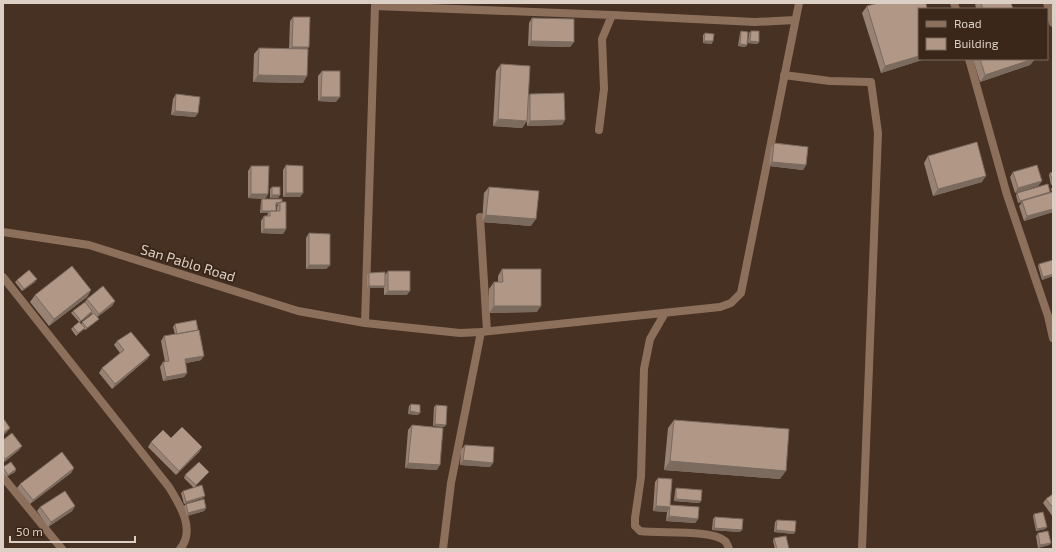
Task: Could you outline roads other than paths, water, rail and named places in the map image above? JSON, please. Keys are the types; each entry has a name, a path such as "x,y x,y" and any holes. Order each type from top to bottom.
{"street":[{"name":"San Pablo Road","path":"3,232 89,245 298,311 364,323 460,333 484,332 720,307 731,303 741,293 799,3"},
{"path":"1047,3 1053,23"},
{"path":"364,323 375,6 755,22 795,20"},
{"path":"599,130 604,89 602,39 612,16"},
{"path":"969,60 1007,195 1048,316 1053,338"},
{"path":"784,75 830,81 871,82 878,133 862,549"},
{"path":"443,549 452,483 484,332 480,217"},
{"path":"3,277 169,487 180,503 186,521 187,535 180,549"},
{"path":"665,312 650,339 644,368 641,477 635,526 640,531 653,533 702,533 715,536 726,541 729,549"},
{"path":"3,477 62,549"}]}
